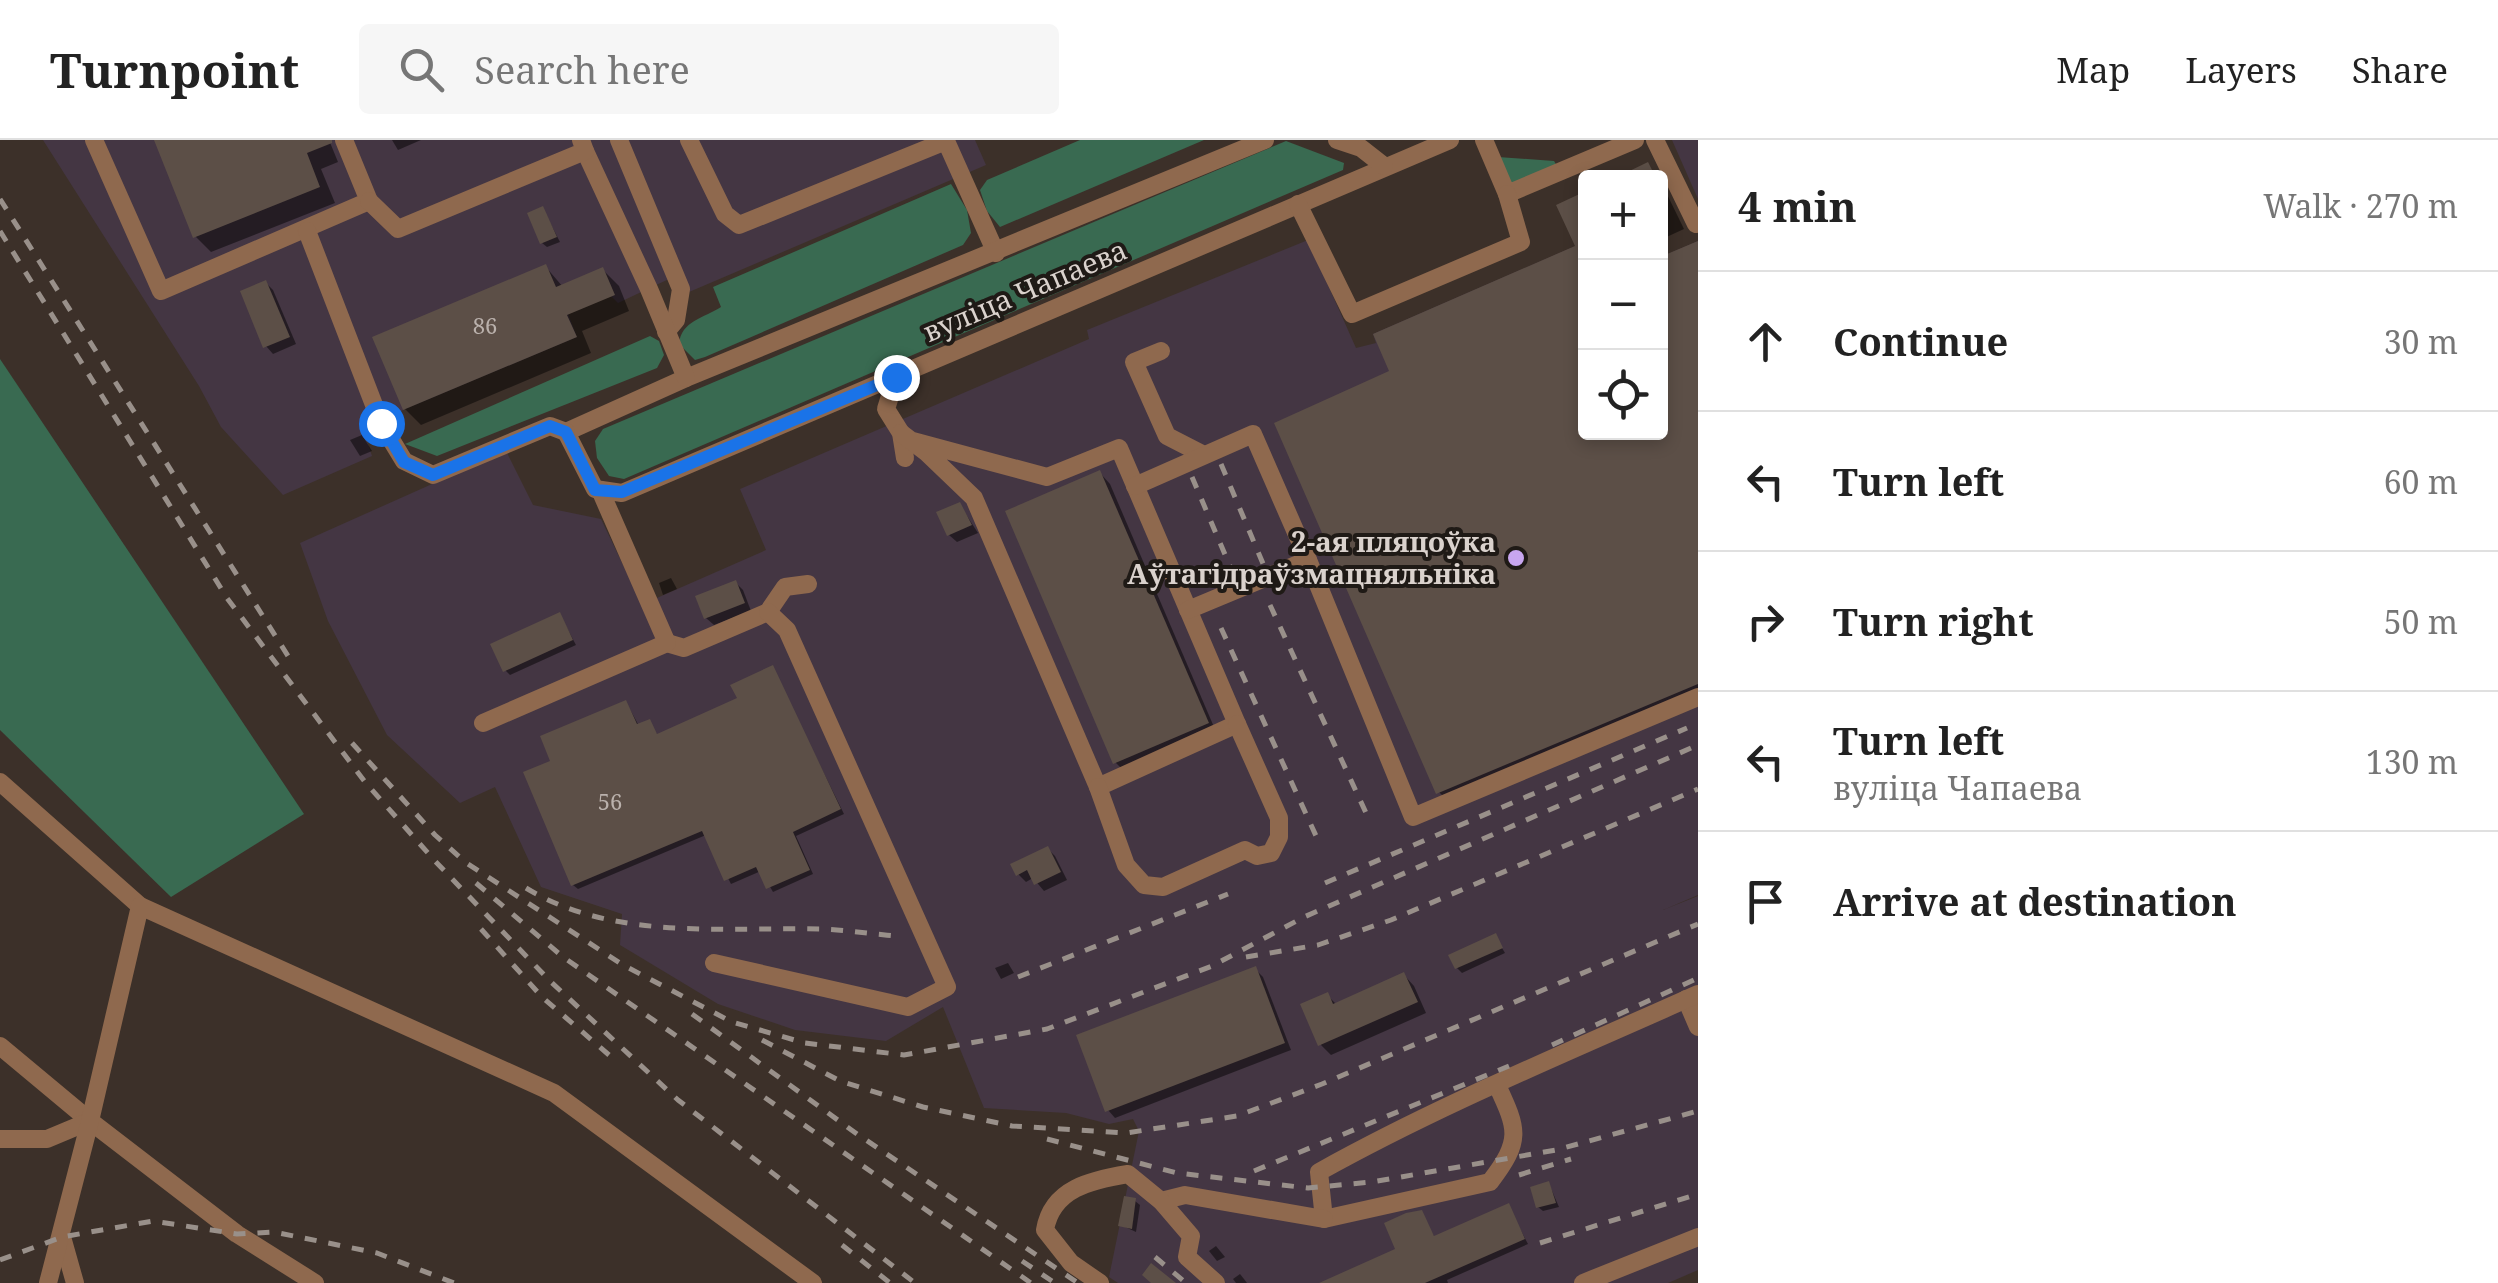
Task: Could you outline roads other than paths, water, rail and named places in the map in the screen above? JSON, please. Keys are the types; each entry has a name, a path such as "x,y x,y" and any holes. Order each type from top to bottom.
{"street":[{"path":"94,140 161,291 369,201"},
{"path":"344,140 369,201 398,229 583,146 686,378"},
{"path":"620,140 682,289 676,320 666,332"},
{"path":"689,140 724,214 739,225 946,141 996,252"},
{"path":"566,432 686,378 1265,140"},
{"path":"1337,140 1361,148 1384,166"},
{"path":"1298,204 1352,314 1522,242 1484,140"},
{"path":"1507,194 1636,140"},
{"path":"1655,140 1696,224"},
{"name":"вуліца Чапаева","path":"600,490 622,492 1437,143"},
{"path":"307,230 381,423 404,462 433,475 550,426 566,432 595,490 600,490 667,643"},
{"path":"1161,351 1134,362 1166,436 1204,455"},
{"path":"896,377 886,409 905,444 974,498 1098,787 1126,865 1144,885 1163,887 1245,850 1256,856 1271,853 1279,837 1279,818 1118,448 1046,477 905,444"},
{"path":"1135,486 1253,434 1413,817 1698,697"},
{"path":"1188,610 1308,560"},
{"path":"483,723 667,643 684,648 768,612 785,587 808,584"},
{"path":"714,963 908,1007 946,987 786,630 768,612"},
{"path":"1098,787 1238,724"},
{"path":"0,782 140,906 554,1093 813,1283"},
{"path":"48,1283 140,906"},
{"path":"1324,1219 1319,1172 1381,1138 1692,996 1698,1026"},
{"path":"0,1046 237,1234 315,1283"},
{"path":"1161,1201 1186,1196 1324,1219 1490,1182 1508,1158 1514,1124 1497,1085"},
{"path":"0,1139 48,1139 90,1121"},
{"path":"1100,1283 1071,1263 1045,1230 1047,1217 1067,1191 1098,1179 1128,1174 1161,1201 1192,1236 1187,1257 1216,1283"},
{"path":"62,1237 76,1283"},
{"path":"1582,1283 1698,1237"}],"railway":[{"path":"0,199 288,656"},
{"path":"0,231 227,598 365,782 550,981 678,1100 915,1283"},
{"path":"1221,464 1264,566"},
{"path":"1192,477 1235,578"},
{"path":"1270,605 1367,815"},
{"path":"1221,628 1317,838"},
{"path":"1325,883 1687,728"},
{"path":"352,743 435,835 465,862 623,965 732,1022 805,1043 904,1055 1047,1029 1212,966 1304,917 1698,745"},
{"path":"1246,957 1318,945 1391,920 1698,789"},
{"path":"476,883 563,957 1031,1283"},
{"path":"526,888 560,905 632,924 669,928 820,929 897,936"},
{"path":"1018,977 1228,894"},
{"path":"762,1040 840,1081 923,1107 1012,1126 1126,1133 1237,1116 1322,1084 1698,924"},
{"path":"481,929 542,997 609,1055"},
{"path":"1552,1045 1698,978"},
{"path":"692,1014 857,1134 1078,1283"},
{"path":"1254,1171 1509,1066"},
{"path":"1047,1139 1177,1173 1308,1188 1372,1182 1556,1150 1698,1111"},
{"path":"1519,1175 1571,1159"},
{"path":"1540,1243 1698,1194"},
{"path":"0,1260 62,1237 153,1221 237,1234 274,1232 377,1253 454,1283"},
{"path":"842,1245 890,1283"},
{"path":"1155,1257 1186,1283"},
{"path":"1022,1261 1055,1283"}],"place":[{"name":"2-ая пляцоўка Аўтагідраўзмацняльніка","path":"1516,558"}]}
